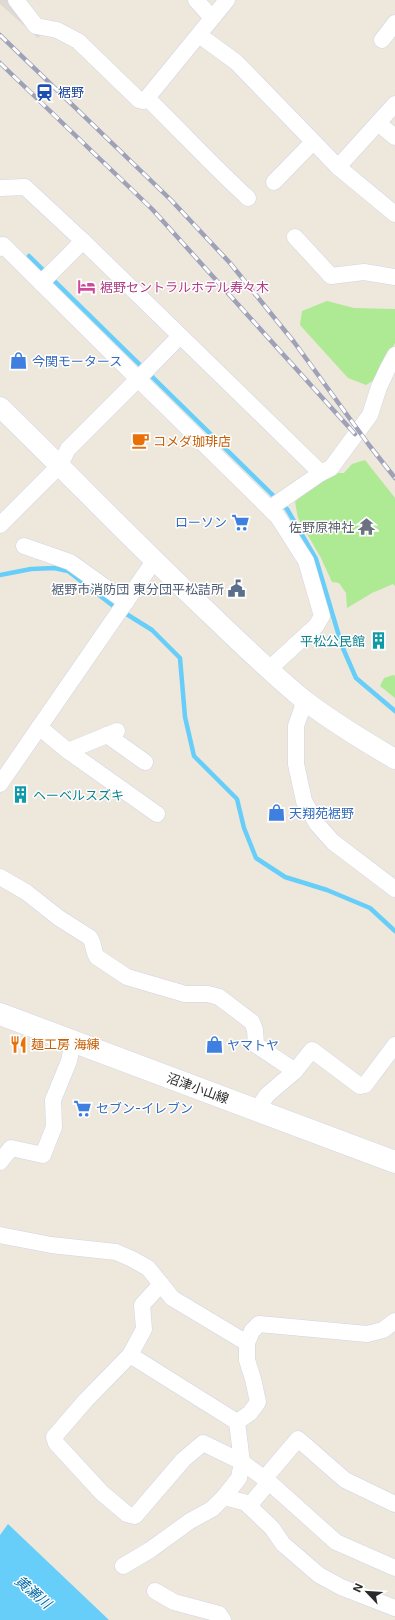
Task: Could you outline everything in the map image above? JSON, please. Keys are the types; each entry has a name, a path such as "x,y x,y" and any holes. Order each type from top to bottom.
{"main road":[{"name":"沼津小山線","path":"0,1014 395,1162"}],"street":[{"path":"16,0 36,26 57,30 78,41 139,100 143,101 227,0"},
{"path":"196,0 212,18"},
{"path":"382,40 395,24"},
{"path":"199,35 236,62 338,167 395,214"},
{"path":"147,98 184,134 219,172 248,198"},
{"path":"338,167 395,104"},
{"path":"378,123 395,137"},
{"path":"274,182 314,142"},
{"path":"0,188 25,187 83,241 321,473"},
{"path":"295,237 331,276 364,272 395,277"},
{"path":"46,278 83,241"},
{"path":"0,248 3,245 46,278 277,504 278,516 306,561 322,616 316,626 268,670"},
{"path":"0,524 60,465 68,449 180,336"},
{"path":"277,504 321,473 331,468 370,415 379,387 395,355"},
{"path":"0,407 60,465 154,561 268,670 305,700 345,729 395,759"},
{"path":"24,546 70,562 126,602"},
{"path":"0,784 154,561"},
{"path":"305,700 296,726 296,764 304,801 317,824 333,842 395,889"},
{"path":"39,727 68,752 157,814"},
{"path":"68,752 112,733 145,762"},
{"path":"0,877 26,892 59,918 89,937 93,941 94,952 97,956 127,977 185,994 208,994 219,997 252,1022 255,1030 256,1045 295,1071"},
{"path":"44,1153 54,1127 53,1100 69,1061 73,1042"},
{"path":"257,1110 267,1095 295,1071 312,1050 360,1086 365,1085 395,1045"},
{"path":"0,1141 44,1153"},
{"path":"0,1162 11,1148 43,1155 44,1153"},
{"path":"0,1235 51,1245 116,1252 148,1268 172,1298 247,1343"},
{"path":"161,1284 142,1305 144,1329 130,1355 86,1400 54,1437 56,1443 102,1493 127,1514 135,1516 183,1460 203,1443 242,1462 267,1480 336,1542 395,1568"},
{"path":"237,1422 250,1413 258,1402 254,1379 246,1360 247,1343 252,1331 259,1324 367,1334 383,1330 395,1321"},
{"path":"130,1355 237,1422"},
{"path":"123,1566 150,1550 190,1521 212,1509 224,1497 239,1478 242,1462 237,1422"},
{"path":"250,1506 267,1480 298,1439 345,1480 395,1504"},
{"path":"224,1497 247,1503 272,1528 283,1544 318,1575 341,1587 395,1608"},
{"path":"155,1591 174,1602 219,1614 223,1620"}],"green space":[{"path":"327,301 354,308 395,309 395,343 376,379 366,385 348,378 300,325 302,311"},
{"path":"365,460 395,498 395,586 393,584 372,593 347,608 346,593 339,583 332,582 321,558 298,518 295,502 312,485 331,473 344,473 352,464"},
{"path":"393,675 395,676 395,698 380,686 384,678"}],"shaded area":[{"path":"0,0 12,0 45,31 38,38 0,4"}],"water":[{"name":"黄瀬川","path":"8,1524 109,1620 0,1620 0,1535"}],"waterway":[{"path":"29,256 287,509 316,559 342,646 356,678 395,711"},
{"path":"0,575 31,569 54,568 68,571 112,605 152,630 180,658 185,717 194,756 237,799 244,828 256,858 285,877 327,890 370,908 395,931"}],"railway":[{"path":"0,35 171,200 230,263 294,342 395,478"},
{"path":"0,63 152,209 355,434"}],"place":[{"name":"裾野","path":"45,92"},
{"name":"裾野セントラルホテル寿々木","path":"87,287"},
{"name":"今関モータース","path":"19,361"},
{"name":"コメダ珈琲店","path":"140,441"},
{"name":"ローソン","path":"240,522"},
{"name":"佐野原神社","path":"367,527"},
{"name":"裾野市消防団 東分団平松詰所","path":"237,589"},
{"name":"平松公民館","path":"378,641"},
{"name":"ヘーベルスズキ","path":"20,795"},
{"name":"天翔苑裾野","path":"276,813"},
{"name":"麺工房 海練","path":"18,1044"},
{"name":"ヤマトヤ","path":"214,1045"},
{"name":"セブン-イレブン","path":"83,1108"}]}
